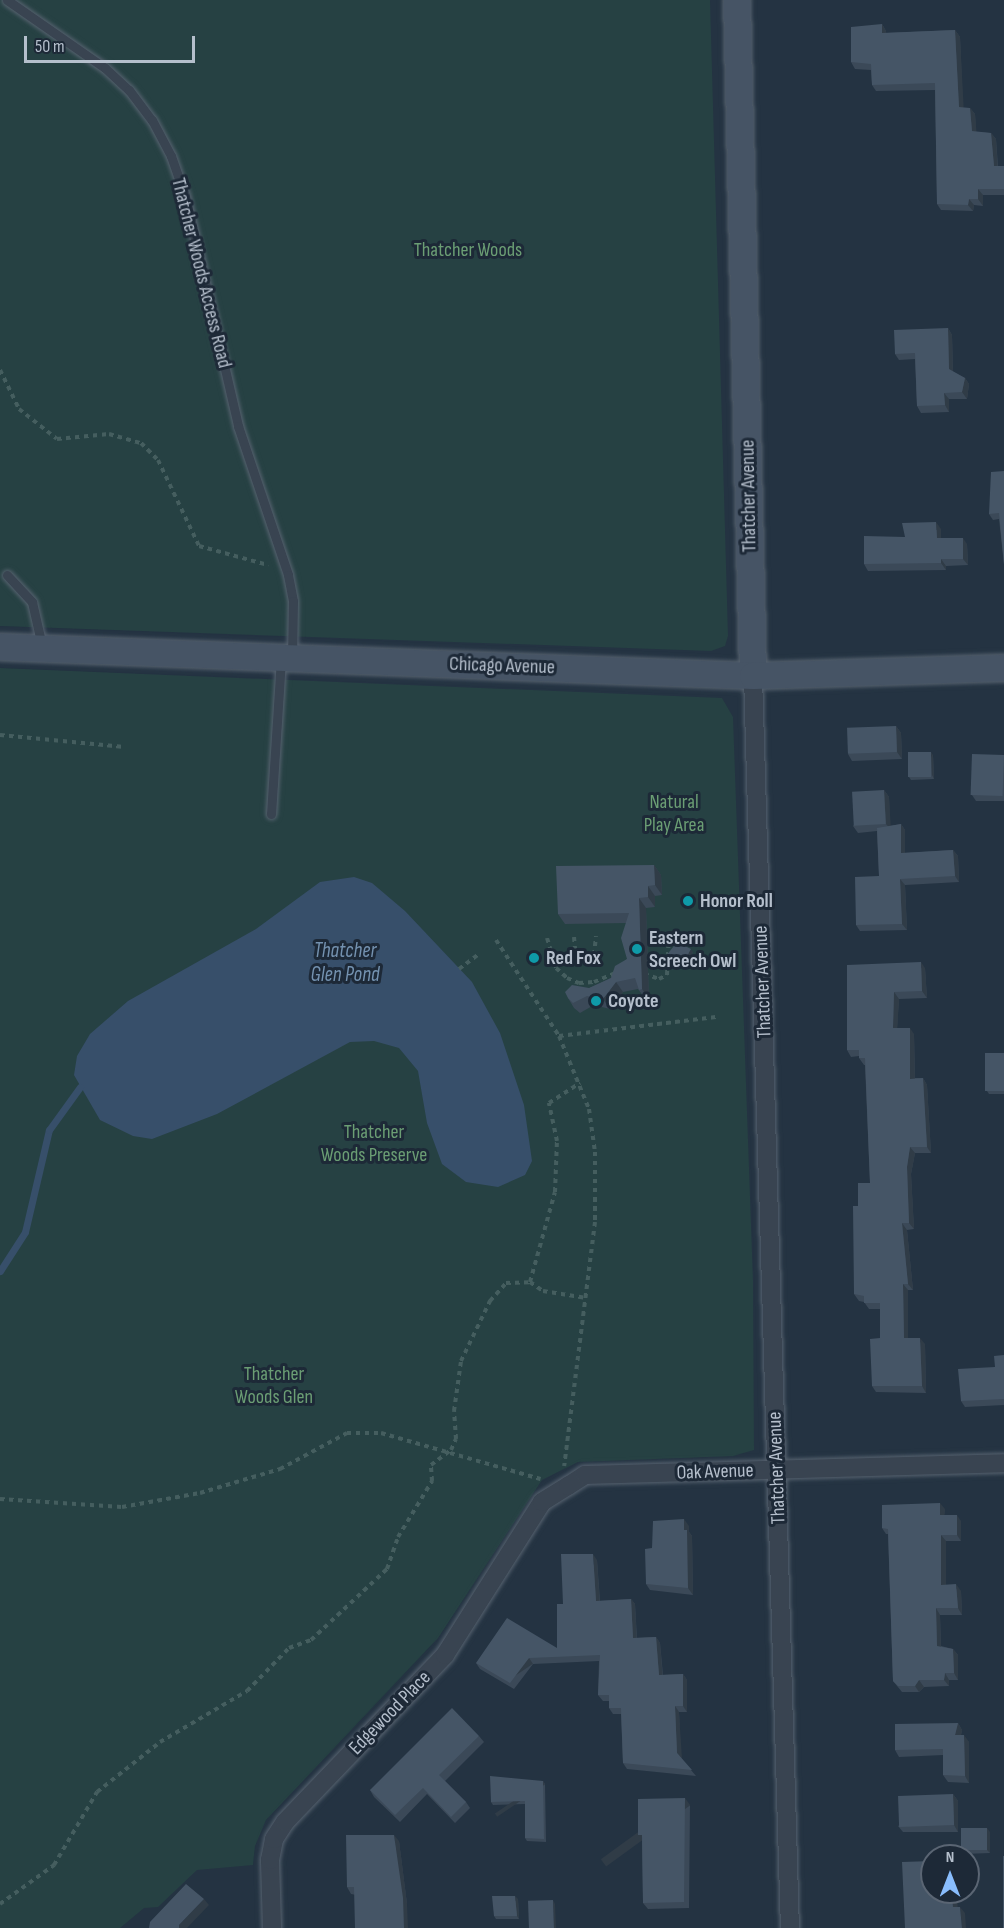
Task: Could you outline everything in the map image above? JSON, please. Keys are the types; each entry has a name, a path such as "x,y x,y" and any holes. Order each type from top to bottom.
{"main road":[{"name":"Thatcher Avenue","path":"737,0 753,676"},
{"name":"Chicago Avenue","path":"0,647 753,676 1004,668"}],"street":[{"name":"Thatcher Avenue","path":"753,676 790,1928"},
{"name":"Oak Avenue","path":"542,1502 585,1476 1004,1463"},
{"name":"Edgewood Place","path":"272,1928 270,1860 274,1839 285,1822 445,1655 542,1502"}],"lane":[{"name":"Thatcher Woods Access Road","path":"7,0 105,68 129,90 152,120 171,156 185,196 238,426 288,575 293,601 271,814"},
{"path":"7,575 32,602 42,649"}],"path":[{"path":"0,370 19,409 57,439 109,434 141,443 158,460 199,546 266,564"},
{"path":"0,735 124,747"},
{"path":"638,970 659,979 667,975 669,933"},
{"path":"574,936 575,949 586,957 594,955 596,936"},
{"path":"547,938 556,968 567,978 594,982 622,969"},
{"path":"496,940 559,1036 589,1109 596,1152 595,1222 564,1467"},
{"path":"459,969 480,953"},
{"path":"559,1036 716,1017"},
{"path":"530,1282 555,1192 557,1141 549,1103 580,1083"},
{"path":"0,1904 54,1865 97,1792 160,1742 247,1691 289,1648 311,1640 387,1569 398,1537 432,1481 431,1465 451,1450 456,1439 454,1411 461,1361 498,1292 506,1283 530,1282 543,1291 586,1298"},
{"path":"0,1499 122,1507 200,1493 280,1469 347,1433 381,1433 451,1450 568,1486"}],"green space":[{"name":"Thatcher Woods","path":"0,0 710,0 728,636 725,646 711,651 0,626"},
{"name":"Thatcher Woods Glen","path":"0,668 722,698 733,717 753,1281 754,1450 733,1456 578,1462 542,1480 438,1638 266,1820 255,1846 253,1865 197,1870 158,1907 144,1908 120,1928 0,1928"}],"water":[{"name":"Thatcher Glen Pond","path":"354,877 372,883 405,911 472,982 500,1033 524,1105 532,1161 525,1175 498,1187 466,1182 442,1164 427,1123 418,1071 399,1048 374,1041 350,1042 217,1114 152,1139 133,1136 100,1120 74,1075 77,1056 90,1034 128,1001 256,929 320,882"}],"building":[{"path":"882,24 882,33 955,30 959,107 970,108 972,131 991,133 994,166 1004,166 1004,189 978,189 978,199 969,199 968,205 937,204 935,83 872,85 871,64 851,62 851,27"},
{"path":"948,328 949,369 965,378 962,392 944,393 945,405 917,406 915,353 895,354 894,330"},
{"path":"1004,471 1004,564 999,513 989,514 991,472"},
{"path":"936,522 937,538 963,538 963,559 941,559 941,563 864,564 864,536 905,537 902,523"},
{"path":"896,726 897,752 848,754 847,728"},
{"path":"908,752 931,752 931,777 908,777"},
{"path":"972,754 1004,755 1003,796 971,795"},
{"path":"884,790 886,824 854,826 852,792"},
{"path":"901,824 901,853 953,850 955,876 900,879 902,924 856,925 855,877 879,876 877,828"},
{"path":"654,865 655,885 648,886 648,897 639,898 642,989 639,990 635,978 616,982 603,999 587,996 573,1003 565,992 572,985 589,988 611,978 615,966 627,959 621,938 629,913 558,914 556,866"},
{"path":"677,942 691,949 686,958 666,956"},
{"path":"921,962 922,991 894,992 893,1028 910,1028 910,1079 923,1078 927,1147 910,1147 907,1167 909,1223 902,1223 908,1284 903,1284 904,1338 920,1338 922,1386 872,1386 870,1339 880,1338 880,1303 864,1303 864,1296 854,1294 853,1206 858,1206 858,1183 870,1183 865,1058 859,1058 859,1050 847,1050 847,965"},
{"path":"985,1053 1004,1053 1004,1091 985,1091"},
{"path":"1004,1355 1004,1399 961,1401 958,1369 995,1367 994,1356"},
{"path":"940,1503 940,1515 957,1515 957,1535 941,1535 941,1585 956,1584 958,1608 936,1608 937,1646 953,1649 954,1673 945,1673 944,1680 919,1680 915,1686 898,1686 893,1681 888,1529 882,1528 882,1505"},
{"path":"684,1519 684,1530 687,1530 688,1588 646,1584 645,1549 652,1548 653,1521"},
{"path":"561,1554 593,1554 596,1601 631,1599 633,1638 656,1637 659,1675 683,1674 683,1706 675,1706 677,1753 692,1770 623,1763 621,1708 609,1708 609,1695 598,1695 600,1655 529,1658 510,1683 476,1663 507,1618 557,1648 557,1604 563,1604"},
{"path":"452,1708 479,1736 439,1775 466,1802 451,1817 423,1788 395,1815 370,1790"},
{"path":"958,1723 955,1735 964,1735 965,1776 943,1775 943,1749 895,1750 895,1724"},
{"path":"490,1776 543,1781 544,1839 525,1838 525,1801 491,1802"},
{"path":"953,1794 954,1825 899,1827 898,1796"},
{"path":"685,1798 684,1902 643,1903 642,1835 638,1835 638,1799"},
{"path":"961,1828 987,1828 987,1850 980,1850 980,1844 961,1844"},
{"path":"346,1835 394,1835 403,1898 404,1928 355,1928 354,1887 347,1887"},
{"path":"1004,1856 1004,1928 1003,1928"},
{"path":"920,1861 920,1904 953,1904 953,1907 960,1907 962,1928 905,1928 902,1862"},
{"path":"186,1884 204,1899 179,1925 179,1928 149,1928 150,1922"},
{"path":"492,1896 515,1896 517,1916 494,1916"},
{"path":"553,1900 554,1928 529,1928 528,1901"}],"waterway":[{"path":"0,1271 25,1232 49,1130 80,1087"}],"place":[{"name":"Honor Roll","path":"688,901"},
{"name":"Eastern Screech Owl","path":"637,949"},
{"name":"Red Fox","path":"534,958"},
{"name":"Coyote","path":"596,1001"}],"park label":[{"name":"Natural Play Area","path":"674,814"},
{"name":"Thatcher Woods Preserve","path":"374,1144"}]}
